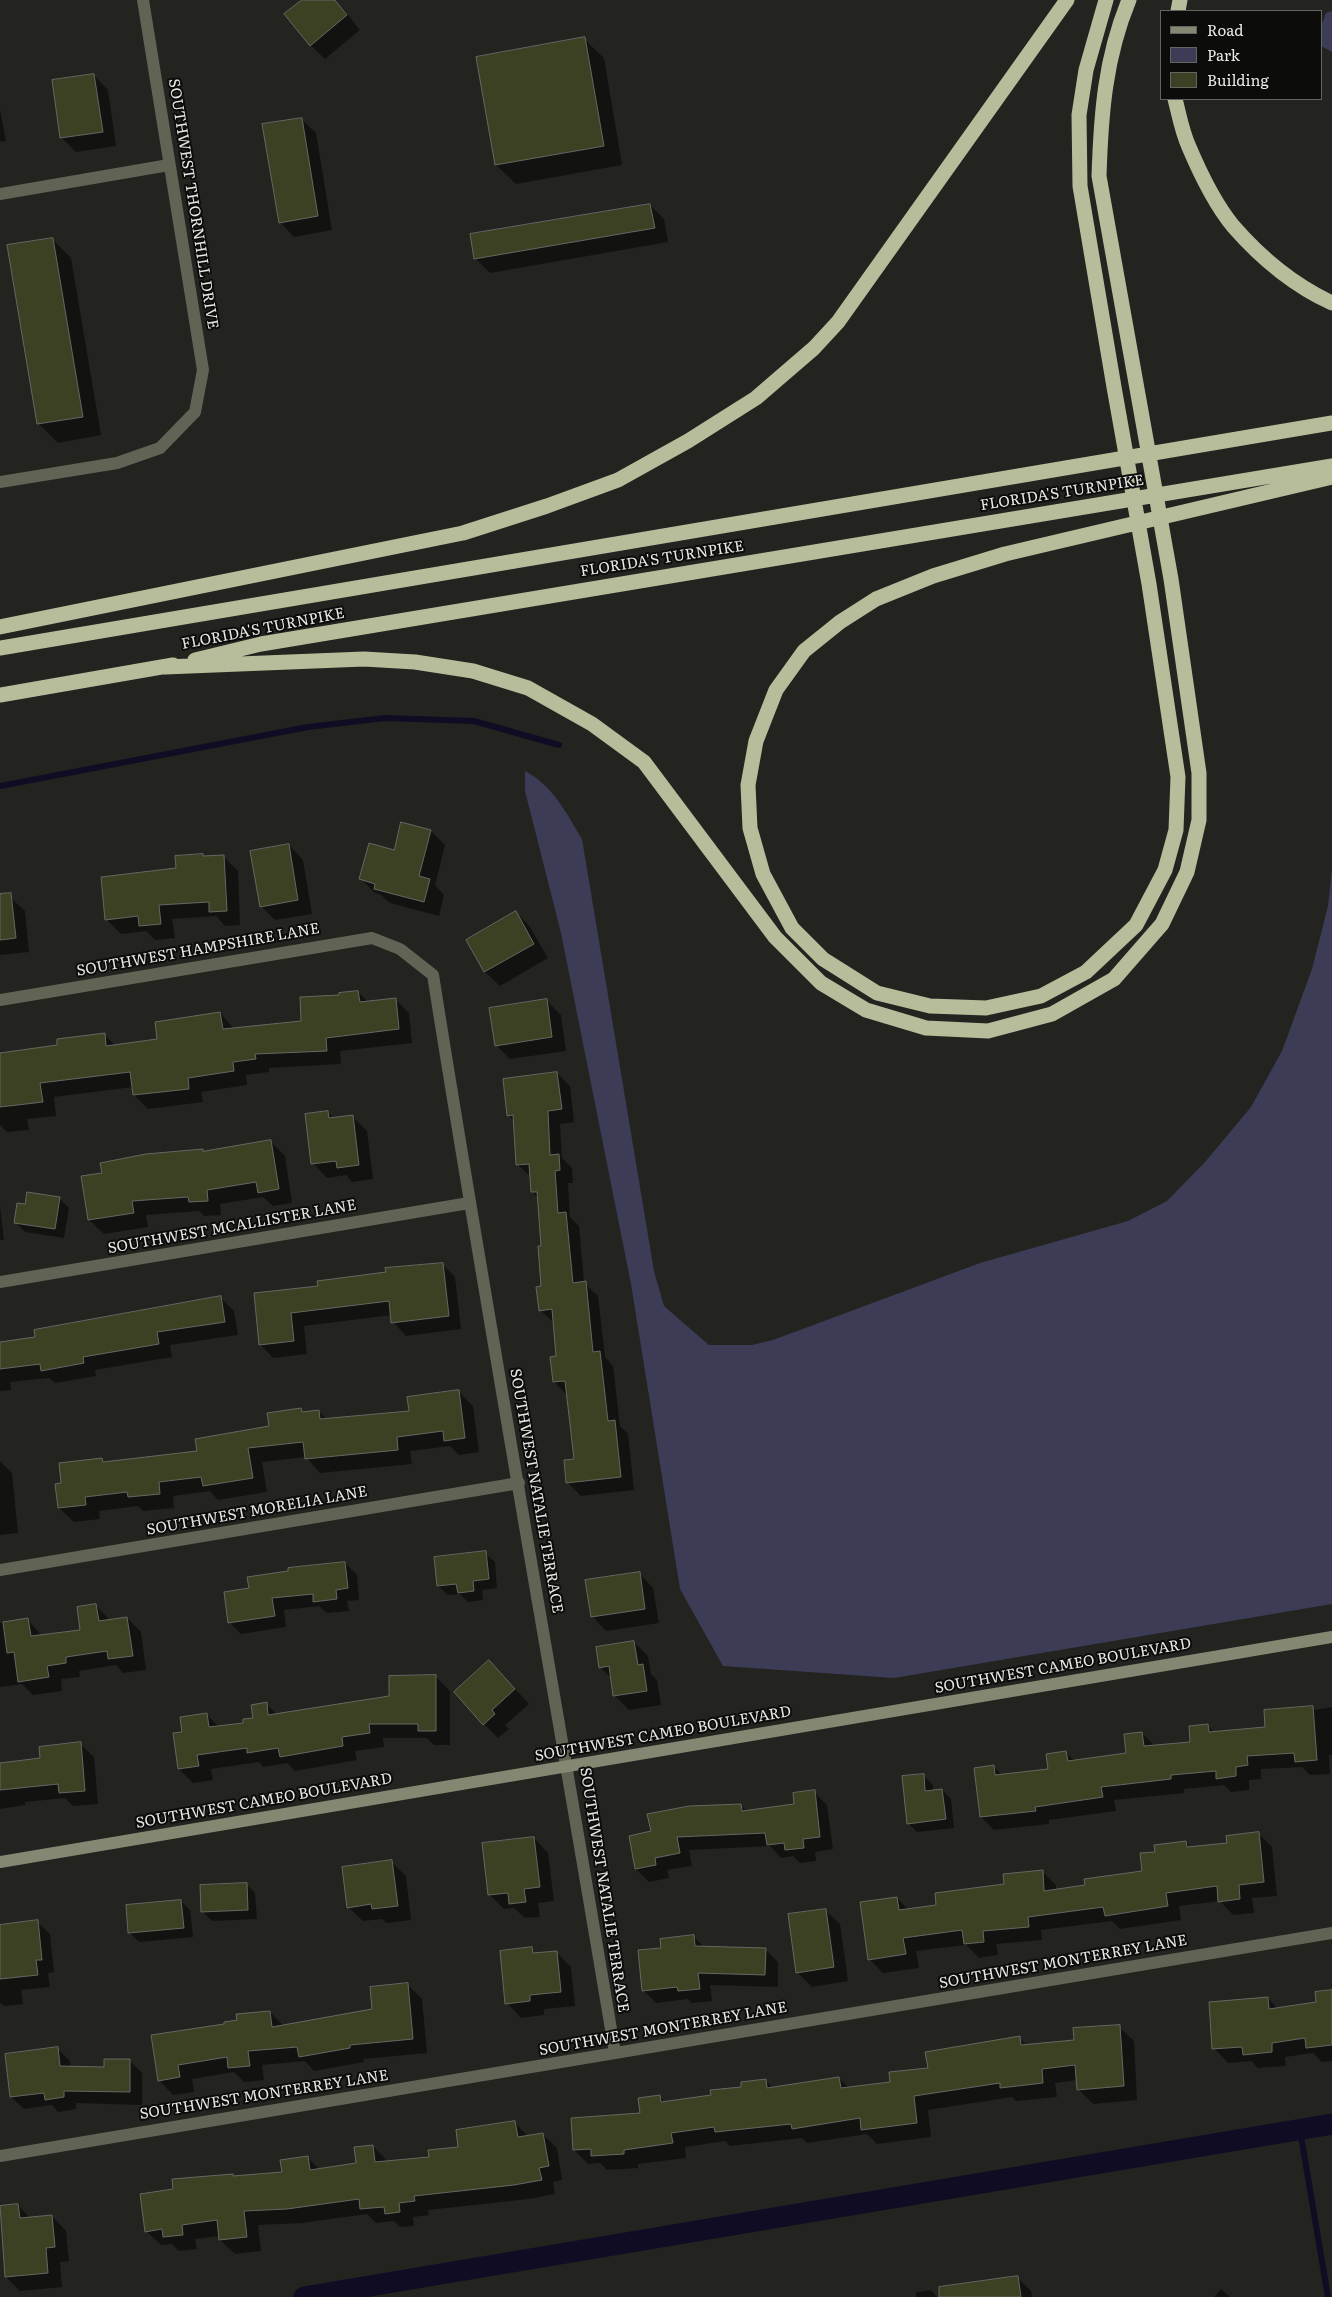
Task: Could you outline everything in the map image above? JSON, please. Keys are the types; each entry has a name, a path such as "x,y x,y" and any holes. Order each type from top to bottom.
{"highway":[{"path":"0,626 463,533 547,506 618,480 688,441 756,398 814,348 838,322 1068,0"},
{"path":"1106,0 1086,70 1079,115 1080,186 1114,387 1149,584 1178,777 1176,830 1165,870 1136,925 1086,972 1041,996 986,1008 930,1006 877,993 823,959 792,928 763,874 750,828 748,785 756,741 776,690 804,651 840,622 876,599 932,576 1005,554 1332,476"},
{"path":"165,667 364,659 415,662 473,671 528,688 592,724 644,762 776,937 821,983 866,1010 926,1028 988,1031 1052,1014 1114,978 1162,924 1187,872 1199,820 1199,773 1171,579 1134,384 1099,176 1100,116 1106,76 1129,0"},
{"path":"1175,100 1188,146 1216,200 1233,226 1269,260 1308,292 1332,303"},
{"name":"FLORIDA'S TURNPIKE","path":"0,648 1332,423"},
{"name":"FLORIDA'S TURNPIKE","path":"0,695 165,667 261,644 1332,466"}],"street":[{"name":"SOUTHWEST THORNHILL DRIVE","path":"0,482 117,463 160,448 195,412 203,370 143,0"},
{"path":"0,194 169,166"},
{"name":"SOUTHWEST HAMPSHIRE LANE","path":"0,1000 372,938 400,949"},
{"name":"SOUTHWEST NATALIE TERRACE","path":"400,949 433,976 469,1203 519,1483 615,2053"},
{"name":"SOUTHWEST MCALLISTER LANE","path":"0,1282 469,1203"},
{"name":"SOUTHWEST MORELIA LANE","path":"0,1570 519,1483"},
{"name":"SOUTHWEST CAMEO BOULEVARD","path":"0,1862 1332,1638"},
{"name":"SOUTHWEST MONTERREY LANE","path":"0,2156 1332,1933"}],"green space":[{"path":"1332,11 1332,52 1322,47 1322,23 1326,13"},
{"path":"525,771 544,784 558,800 582,839 654,1271 664,1306 709,1345 752,1345 773,1340 980,1263 1128,1221 1167,1201 1205,1162 1251,1107 1282,1051 1312,969 1328,906 1332,869 1332,1604 894,1678 723,1666 680,1589 631,1284 561,933 525,791"}],"building":[{"path":"302,0 335,0 347,15 310,46 284,14"},
{"path":"585,37 604,146 495,165 476,57"},
{"path":"94,74 103,132 60,138 52,80"},
{"path":"302,118 318,216 279,223 262,124"},
{"path":"650,204 655,228 474,259 470,234"},
{"path":"53,238 83,417 37,424 7,245"},
{"path":"401,822 431,830 419,876 430,879 424,902 374,889 375,884 359,879 369,843 394,850"},
{"path":"289,844 298,900 260,907 250,851"},
{"path":"203,854 203,856 224,855 227,911 209,912 209,902 159,905 161,924 139,926 138,916 105,920 101,877 176,868 175,856"},
{"path":"11,893 16,938 0,940 0,894"},
{"path":"516,911 534,944 484,972 466,940"},
{"path":"358,991 360,1002 396,998 399,1029 326,1038 327,1051 255,1054 256,1059 233,1062 234,1071 188,1078 189,1089 133,1095 130,1072 40,1083 43,1102 0,1107 0,1053 57,1045 57,1039 105,1033 106,1046 157,1039 155,1022 220,1012 223,1029 301,1021 300,997 339,995 339,993"},
{"path":"547,999 552,1037 495,1046 489,1008"},
{"path":"557,1072 562,1109 548,1111 550,1155 559,1154 560,1170 555,1171 558,1213 566,1212 573,1283 586,1281 593,1352 600,1351 608,1421 615,1420 621,1477 566,1483 564,1460 574,1459 565,1381 553,1382 550,1357 556,1356 552,1309 539,1311 536,1287 541,1286 538,1246 541,1246 537,1192 531,1192 529,1164 516,1165 513,1115 507,1116 503,1079"},
{"path":"328,1111 329,1118 353,1115 359,1165 337,1168 336,1161 311,1164 305,1114"},
{"path":"271,1140 279,1189 258,1193 256,1182 207,1190 208,1201 189,1202 188,1197 132,1201 134,1213 88,1220 81,1176 102,1173 100,1163 146,1154 203,1149 203,1151"},
{"path":"27,1192 60,1197 55,1229 14,1223 17,1203 25,1204"},
{"path":"443,1263 449,1316 391,1323 389,1301 291,1313 294,1341 259,1345 254,1293 318,1286 317,1281 386,1272 385,1268"},
{"path":"221,1296 225,1322 157,1332 159,1344 83,1357 84,1363 41,1371 40,1364 0,1369 0,1342 35,1337 34,1330"},
{"path":"459,1390 465,1438 444,1441 443,1431 397,1437 398,1450 305,1459 303,1442 248,1448 253,1478 203,1486 201,1477 159,1482 160,1494 128,1497 127,1492 85,1497 86,1505 58,1508 55,1484 61,1483 59,1463 102,1458 103,1462 197,1451 195,1439 269,1426 267,1413 301,1408 302,1412 319,1410 320,1419 409,1411 407,1397"},
{"path":"486,1551 489,1579 473,1581 474,1591 458,1593 456,1584 437,1586 434,1557"},
{"path":"345,1562 348,1588 336,1590 337,1599 313,1602 313,1594 272,1598 275,1616 228,1623 224,1592 249,1588 247,1577 288,1571 288,1568"},
{"path":"640,1572 645,1609 591,1617 585,1580"},
{"path":"96,1604 99,1621 127,1617 133,1656 108,1659 107,1651 66,1657 66,1663 47,1666 49,1677 18,1682 14,1652 7,1653 3,1622 28,1618 31,1636 80,1630 77,1607"},
{"path":"634,1641 638,1665 643,1664 647,1691 613,1696 609,1666 599,1668 596,1647"},
{"path":"489,1660 515,1689 492,1710 495,1714 483,1725 454,1692"},
{"path":"436,1675 436,1731 418,1731 418,1724 369,1724 370,1733 342,1737 343,1746 280,1757 278,1748 247,1753 247,1748 197,1755 199,1766 178,1769 173,1733 182,1732 180,1717 207,1713 209,1727 243,1723 243,1719 253,1718 251,1705 267,1702 268,1715 389,1696 389,1676"},
{"path":"1313,1706 1317,1760 1295,1762 1294,1753 1247,1756 1248,1765 1236,1767 1236,1776 1216,1779 1216,1771 1171,1775 1171,1779 1101,1787 1103,1797 1035,1807 1036,1811 980,1817 974,1768 994,1765 995,1775 1048,1769 1046,1754 1066,1751 1068,1761 1126,1753 1124,1734 1142,1732 1144,1746 1190,1742 1189,1726 1208,1724 1209,1732 1265,1727 1264,1710"},
{"path":"81,1742 85,1791 59,1793 58,1784 0,1790 0,1763 40,1758 39,1747"},
{"path":"924,1774 925,1791 942,1789 946,1819 907,1824 902,1776"},
{"path":"815,1790 820,1837 803,1839 804,1848 785,1850 784,1843 767,1845 765,1833 677,1837 680,1853 655,1858 656,1865 635,1869 629,1836 651,1831 647,1814 689,1806 741,1804 742,1811 794,1804 793,1793"},
{"path":"1259,1832 1264,1882 1239,1885 1240,1899 1218,1902 1217,1886 1166,1893 1168,1906 1105,1916 1103,1907 1028,1917 1029,1927 983,1931 984,1942 964,1944 962,1930 903,1938 906,1954 868,1960 860,1902 897,1897 899,1910 936,1905 935,1893 1004,1884 1003,1874 1043,1870 1044,1891 1085,1885 1084,1879 1142,1871 1140,1853 1155,1852 1154,1845 1186,1841 1187,1847 1227,1843 1226,1836"},
{"path":"534,1837 540,1887 524,1889 526,1902 509,1904 508,1893 488,1895 482,1843"},
{"path":"392,1860 398,1906 372,1909 371,1904 347,1908 342,1867"},
{"path":"247,1883 248,1910 201,1912 200,1885"},
{"path":"181,1900 184,1928 128,1933 126,1905"},
{"path":"826,1909 834,1967 796,1973 788,1914"},
{"path":"38,1920 42,1960 36,1960 38,1975 0,1979 0,1925"},
{"path":"694,1935 695,1946 766,1948 765,1975 698,1973 700,1989 678,1991 677,1987 642,1991 638,1950 661,1948 660,1939"},
{"path":"532,1947 533,1953 557,1951 561,1992 530,1995 530,2001 505,2004 500,1951"},
{"path":"408,1983 413,2039 350,2045 350,2048 299,2057 297,2047 248,2051 250,2066 228,2068 227,2057 178,2065 180,2077 158,2081 151,2035 224,2024 224,2022 237,2020 236,2014 270,2011 272,2027 372,2009 370,1987"},
{"path":"1332,1990 1332,2045 1306,2048 1305,2038 1272,2043 1272,2052 1243,2055 1242,2047 1212,2049 1209,2002 1268,1997 1269,2009 1316,2002 1315,1992"},
{"path":"1120,2025 1124,2086 1077,2090 1075,2065 1042,2069 1043,2083 1000,2088 1000,2083 914,2096 917,2123 861,2130 860,2118 792,2129 791,2124 715,2132 714,2127 671,2133 673,2143 624,2150 624,2154 591,2156 591,2149 573,2150 571,2118 640,2113 638,2098 660,2095 661,2102 711,2095 710,2090 741,2087 741,2082 766,2079 767,2088 839,2077 841,2088 890,2082 889,2072 928,2068 925,2052 1020,2036 1021,2045 1074,2040 1073,2028"},
{"path":"58,2047 60,2066 104,2067 104,2059 130,2059 130,2092 64,2091 64,2097 45,2100 44,2093 10,2097 5,2054"},
{"path":"515,2121 518,2137 543,2133 549,2166 539,2168 542,2180 414,2196 415,2201 399,2203 400,2212 385,2214 384,2207 360,2209 359,2199 287,2209 244,2211 247,2237 219,2240 217,2220 182,2225 183,2235 163,2237 162,2229 145,2232 140,2194 173,2189 172,2179 282,2172 280,2160 308,2156 310,2170 356,2163 354,2147 373,2145 375,2162 429,2157 428,2150 458,2147 456,2130"},
{"path":"18,2204 20,2218 52,2215 55,2247 46,2248 48,2273 5,2277 0,2206"},
{"path":"1018,2276 1021,2297 939,2297 939,2287"}],"waterway":[{"path":"0,786 308,727 385,718 474,721 559,745"},
{"path":"304,2297 1332,2124"},
{"path":"1300,2130 1328,2297"}]}
